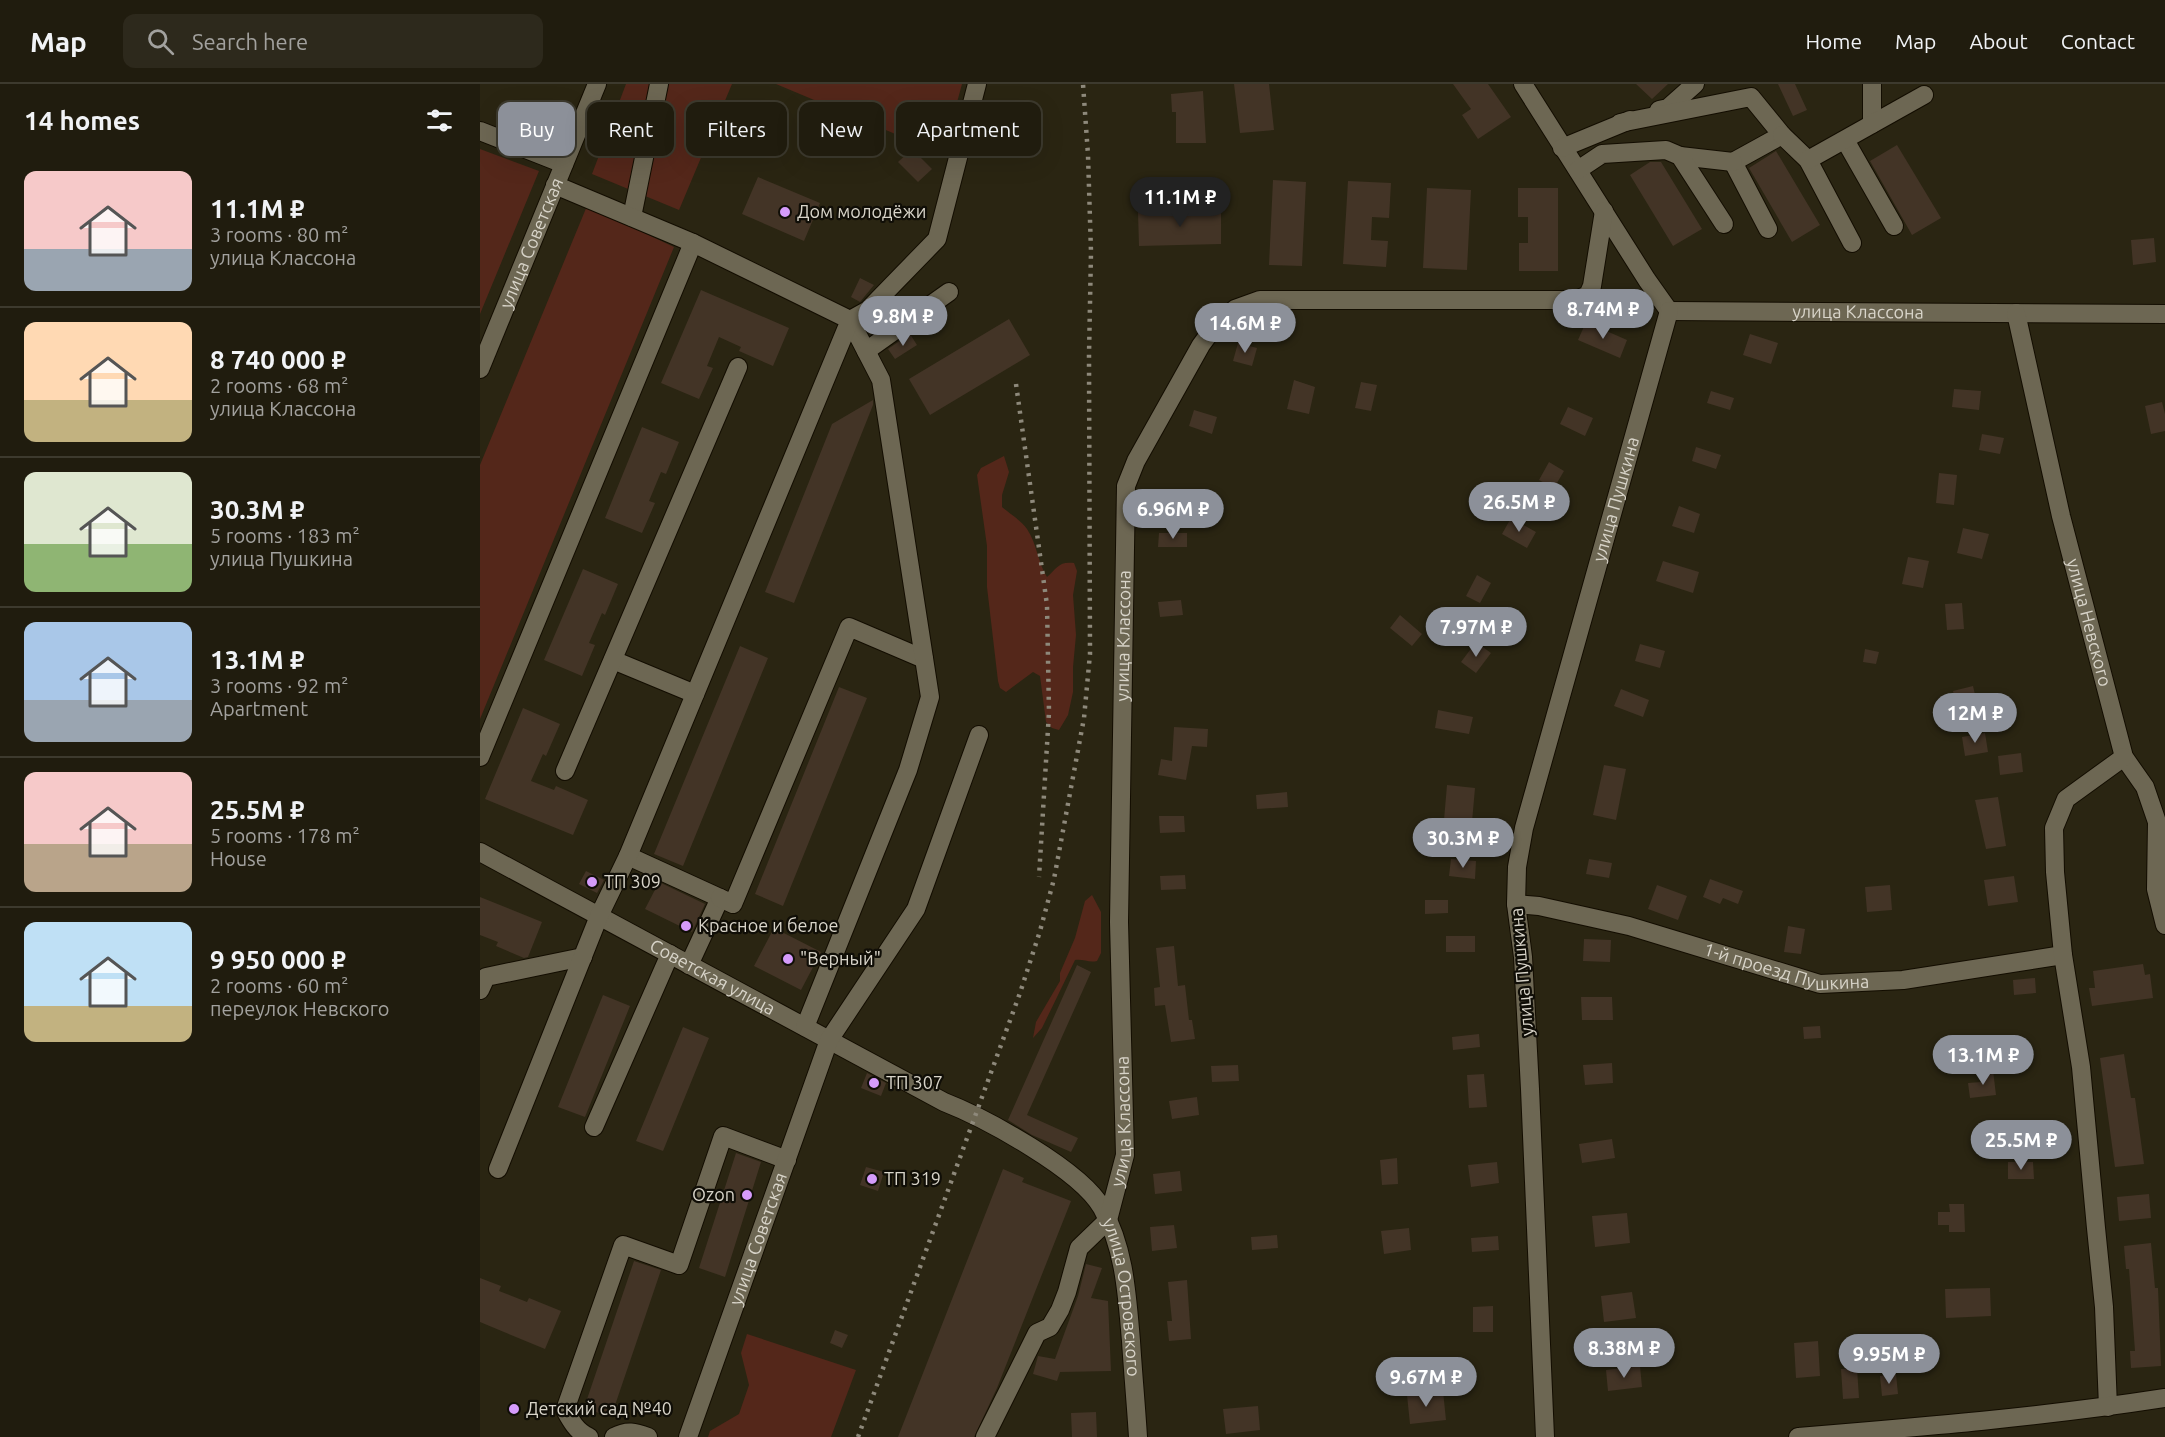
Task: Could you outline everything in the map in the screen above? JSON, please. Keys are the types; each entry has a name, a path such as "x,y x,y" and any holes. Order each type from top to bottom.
{"street":[{"name":"улица Советская","path":"480,369 597,84"},
{"path":"632,217 659,84"},
{"path":"498,1169 599,916 628,856 850,320 868,310 937,239 976,84"},
{"path":"1523,84 1562,148 1669,311"},
{"path":"1562,148 1620,123 1668,108 1695,84"},
{"path":"1872,84 1872,124"},
{"path":"1620,123 1757,91 1782,135 1808,160 1852,243"},
{"path":"1808,160 1924,95"},
{"path":"480,131 564,164"},
{"path":"1578,170 1602,154 1666,150 1680,156 1733,162 1782,135"},
{"path":"1845,140 1894,226"},
{"path":"1680,156 1724,224"},
{"path":"1733,162 1768,229"},
{"path":"555,185 693,243 850,320 881,380 930,696 908,770 805,1027"},
{"name":"улица Классона","path":"1108,1220 1125,1155 1119,910 1126,486 1136,461 1201,345 1215,326 1235,309 1260,300 1576,300 1588,295 1592,286 1604,211"},
{"path":"480,757 693,243"},
{"path":"866,351 949,292"},
{"name":"улица Классона","path":"1669,311 2165,314"},
{"name":"улица Пушкина","path":"1545,1437 1523,957 1515,904 1517,867 1524,828 1669,311"},
{"name":"улица Невского","path":"2016,313 2061,516 2124,757 2145,787 2157,822 2156,889 2165,925"},
{"path":"565,771 738,368"},
{"path":"628,856 734,904 849,627 924,659"},
{"path":"613,660 695,694"},
{"name":"улица Советская","path":"688,1437 829,1040 916,909 979,735"},
{"path":"2108,1407 2104,1307 2081,1067 2063,955 2055,872 2054,828 2066,800 2124,757"},
{"name":"Советская улица","path":"480,852 944,1102"},
{"path":"689,965 720,898"},
{"name":"1-й проезд Пушкина","path":"1515,904 1539,906 1629,926 1820,984 1903,980 2063,955"},
{"path":"594,1127 670,954"},
{"path":"480,990 486,977 583,957"},
{"name":"улица Островского","path":"944,1102 963,1109 1048,1158 1089,1190 1101,1206 1119,1251 1126,1285 1138,1437"},
{"path":"589,1437 583,1435 572,1423 565,1410 623,1245 679,1265 723,1136 787,1160"},
{"path":"985,1437 1037,1333 1050,1327 1060,1310 1079,1248 1108,1220"},
{"path":"1798,1437 2108,1407 2165,1398"},
{"path":"614,1437 633,1431 648,1437"}],"shaded area":[{"path":"626,84 732,84 724,102 686,102 686,156 702,156 679,210 592,174 599,156 674,156 674,102 619,102"},
{"path":"776,84 962,84 957,102 896,102 896,134 884,129 884,102 819,102"},
{"path":"480,149 539,171 480,314"},
{"path":"587,206 674,247 480,719 480,465"},
{"path":"1004,456 1009,472 1002,495 1002,507 1027,529 1047,577 1065,563 1074,563 1077,571 1073,595 1076,635 1073,692 1068,715 1059,730 1052,728 1046,722 1040,676 1033,672 1006,692 1000,688 998,681 987,587 987,546 977,475 981,468"},
{"path":"1092,895 1101,912 1101,953 1097,961 1075,960 1042,1028 1033,1038 1036,1022 1060,981 1060,973 1075,938 1085,901"},
{"path":"747,1334 856,1370 831,1437 708,1437 710,1431 739,1414 749,1385 741,1353"}],"building":[{"path":"1234,84 1269,84 1274,130 1240,133"},
{"path":"1453,84 1488,84 1511,117 1478,139 1462,115 1471,109"},
{"path":"1636,84 1668,84 1652,99"},
{"path":"1778,84 1795,84 1807,110 1793,116"},
{"path":"1203,91 1206,143 1176,143 1176,112 1172,112 1171,94"},
{"path":"1897,145 1941,218 1912,235 1870,161"},
{"path":"1776,151 1820,225 1792,242 1749,168"},
{"path":"904,156 919,156 932,169 918,182 898,162"},
{"path":"1650,162 1661,162 1702,229 1673,246 1630,175"},
{"path":"758,177 820,203 804,241 742,214"},
{"path":"1273,180 1306,182 1302,266 1269,265"},
{"path":"1348,181 1391,183 1389,218 1372,217 1371,240 1388,241 1386,267 1343,264"},
{"path":"1427,188 1471,190 1467,270 1423,268"},
{"path":"1518,188 1558,188 1558,271 1519,271 1519,243 1528,243 1528,217 1518,217"},
{"path":"1221,210 1221,244 1139,246 1138,212"},
{"path":"2154,238 2156,262 2133,265 2131,240"},
{"path":"860,278 874,285 860,302 851,297"},
{"path":"701,290 789,328 773,366 739,351 741,347 719,337 707,366 713,368 699,399 661,383"},
{"path":"1009,319 1030,355 930,415 909,379"},
{"path":"1586,322 1627,340 1620,358 1578,340"},
{"path":"910,334 917,345 895,359 888,349"},
{"path":"1750,334 1778,343 1771,364 1743,355"},
{"path":"1238,343 1257,348 1252,366 1233,361"},
{"path":"1294,380 1315,387 1309,414 1287,409"},
{"path":"1361,382 1377,385 1371,411 1355,408"},
{"path":"1954,389 1981,391 1979,410 1952,407"},
{"path":"1711,391 1734,398 1730,410 1707,403"},
{"path":"873,400 873,405 794,603 765,592 832,424"},
{"path":"2162,402 2165,431 2151,434 2145,406"},
{"path":"1568,407 1593,418 1585,436 1560,424"},
{"path":"1194,410 1217,417 1212,434 1189,426"},
{"path":"642,427 679,442 666,474 661,472 649,501 655,503 642,533 605,518"},
{"path":"1982,434 2004,438 2000,454 1979,450"},
{"path":"1696,447 1721,455 1716,469 1692,461"},
{"path":"1549,462 1564,471 1554,488 1539,480"},
{"path":"1939,473 1957,475 1954,505 1936,503"},
{"path":"1679,506 1700,514 1694,533 1672,526"},
{"path":"1511,518 1536,532 1527,548 1502,534"},
{"path":"1963,528 1989,534 1982,559 1957,553"},
{"path":"1159,533 1187,533 1187,547 1158,547"},
{"path":"1908,557 1929,561 1923,588 1902,584"},
{"path":"1663,561 1699,572 1693,593 1656,581"},
{"path":"583,569 618,584 605,615 602,613 589,643 595,645 582,676 544,660"},
{"path":"1477,575 1491,583 1480,603 1466,596"},
{"path":"1181,600 1183,615 1160,617 1158,602"},
{"path":"1962,603 1964,629 1947,630 1945,604"},
{"path":"1400,615 1422,634 1412,646 1390,628"},
{"path":"1476,642 1491,653 1476,673 1461,662"},
{"path":"1640,644 1665,651 1660,668 1635,661"},
{"path":"740,646 768,658 683,866 654,854"},
{"path":"1865,649 1879,652 1876,664 1863,662"},
{"path":"1973,686 1977,703 1957,708 1953,691"},
{"path":"839,687 867,698 783,906 755,894"},
{"path":"1621,689 1649,700 1643,717 1614,706"},
{"path":"523,708 560,724 546,756 543,754 531,781 554,790 556,786 588,800 573,835 485,799"},
{"path":"1438,710 1473,717 1469,734 1435,728"},
{"path":"1174,727 1208,729 1207,747 1192,746 1186,780 1158,775 1161,759 1172,761"},
{"path":"1985,733 1988,752 1965,756 1962,737"},
{"path":"2021,753 2023,772 2000,775 1998,756"},
{"path":"1604,765 1626,769 1616,820 1593,815"},
{"path":"1447,785 1475,788 1472,822 1444,820"},
{"path":"1287,792 1288,807 1257,809 1256,795"},
{"path":"1998,797 2006,846 1986,849 1975,800"},
{"path":"1159,816 1184,816 1185,832 1160,833"},
{"path":"1451,859 1476,861 1475,879 1449,876"},
{"path":"1589,859 1612,863 1609,878 1586,874"},
{"name":"ТП 309","path":"586,871 604,880 597,893 579,884"},
{"path":"1185,875 1186,889 1161,890 1160,876"},
{"path":"2014,876 2018,902 1988,906 1984,880"},
{"path":"1710,879 1743,891 1738,904 1723,898 1720,904 1703,897"},
{"path":"659,882 705,904 692,932 645,909"},
{"path":"1657,885 1687,896 1678,920 1648,909"},
{"path":"1890,885 1892,910 1867,912 1865,887"},
{"path":"480,897 542,922 528,957 524,958 496,946 498,942 480,935"},
{"path":"1425,900 1448,900 1448,913 1425,914"},
{"path":"1788,926 1805,929 1801,954 1784,952"},
{"name":"\"Верный\"","path":"774,928 821,952 801,990 754,966"},
{"path":"1446,936 1475,936 1475,952 1446,952"},
{"path":"1584,939 1611,940 1610,962 1583,961"},
{"path":"1174,946 1178,986 1185,985 1189,1020 1192,1020 1195,1039 1171,1042 1165,1005 1155,1006 1154,988 1160,987 1156,948"},
{"path":"2143,964 2145,975 2150,974 2153,998 2092,1006 2089,988 2095,988 2093,971"},
{"path":"1077,965 1091,972 1027,1115 1078,1138 1071,1152 1032,1135 1008,1120"},
{"path":"2035,978 2036,993 2014,995 2013,980"},
{"path":"603,995 630,1006 585,1117 558,1107"},
{"path":"1581,997 1612,997 1613,1020 1582,1020"},
{"path":"1820,1026 1821,1038 1804,1039 1803,1027"},
{"path":"683,1027 709,1038 663,1151 636,1141"},
{"path":"1479,1034 1480,1047 1453,1050 1452,1037"},
{"path":"2124,1054 2131,1098 2135,1098 2144,1164 2115,1167 2100,1058"},
{"path":"1612,1063 1613,1083 1585,1085 1583,1065"},
{"path":"1238,1065 1239,1081 1212,1082 1211,1066"},
{"path":"1993,1070 1996,1095 1970,1098 1968,1083 1981,1082 1980,1072"},
{"name":"ТП 307","path":"867,1073 886,1083 881,1096 861,1088"},
{"path":"1484,1074 1487,1107 1469,1108 1467,1075"},
{"path":"1197,1097 1199,1115 1172,1119 1169,1101"},
{"path":"1612,1139 1615,1158 1582,1163 1579,1144"},
{"path":"736,1153 761,1162 725,1277 699,1268"},
{"path":"1397,1158 1398,1184 1382,1185 1380,1160"},
{"path":"1497,1162 1499,1183 1471,1187 1468,1165"},
{"path":"2008,1162 2033,1162 2034,1179 2008,1179"},
{"name":"ТП 319","path":"866,1167 884,1172 878,1191 860,1185"},
{"path":"1003,1169 1024,1178 1022,1182 1071,1201 997,1388 974,1437 898,1437"},
{"path":"1180,1171 1182,1191 1155,1194 1153,1174"},
{"path":"2149,1194 2151,1218 2119,1221 2117,1197"},
{"path":"1949,1204 1964,1204 1965,1232 1949,1232 1949,1225 1938,1225 1938,1212 1950,1212"},
{"path":"1627,1213 1630,1243 1595,1247 1592,1216"},
{"path":"1174,1225 1177,1248 1152,1251 1150,1227"},
{"path":"1409,1228 1411,1250 1384,1254 1381,1231"},
{"path":"1277,1235 1278,1248 1252,1250 1251,1237"},
{"path":"1498,1236 1499,1250 1472,1252 1471,1238"},
{"path":"2151,1243 2155,1288 2158,1288 2161,1366 2131,1368 2130,1351 2135,1351 2129,1269 2126,1269 2124,1246"},
{"path":"634,1261 661,1270 611,1417 584,1408"},
{"path":"1086,1264 1102,1268 1091,1298 1108,1301 1111,1371 1060,1372 1057,1381 1033,1374 1038,1356 1055,1359 1078,1296"},
{"path":"480,1278 501,1286 499,1291 527,1302 529,1298 561,1311 545,1349 480,1322"},
{"path":"1187,1280 1191,1339 1169,1341 1167,1321 1172,1321 1168,1282"},
{"path":"1990,1288 1991,1316 1946,1318 1945,1289"},
{"path":"1632,1292 1636,1318 1604,1322 1601,1296"},
{"path":"1493,1306 1493,1332 1473,1332 1473,1307"},
{"path":"835,1330 848,1335 842,1348 830,1343"},
{"path":"1818,1341 1820,1376 1796,1378 1794,1343"},
{"path":"1640,1366 1642,1387 1608,1391 1606,1370"},
{"path":"1857,1368 1859,1398 1843,1399 1841,1369"},
{"path":"1896,1374 1898,1394 1882,1396 1880,1376"},
{"path":"1443,1391 1446,1420 1410,1424 1407,1395"},
{"path":"1258,1406 1260,1430 1226,1434 1223,1409"},
{"path":"1096,1412 1097,1437 1072,1437 1071,1413"}],"railway":[{"path":"858,1437 1020,993 1040,931 1054,879 1084,718 1090,654 1091,252 1083,84"},
{"path":"1016,384 1047,605 1049,712 1039,877"}],"place":[{"name":"Дом молодёжи","path":"785,212"},
{"name":"ТП 309","path":"592,882"},
{"name":"Красное и белое","path":"686,926"},
{"name":"\"Верный\"","path":"788,959"},
{"name":"ТП 307","path":"874,1083"},
{"name":"ТП 319","path":"872,1179"},
{"name":"Ozon","path":"747,1195"},
{"name":"Детский сад №40","path":"514,1409"}]}
